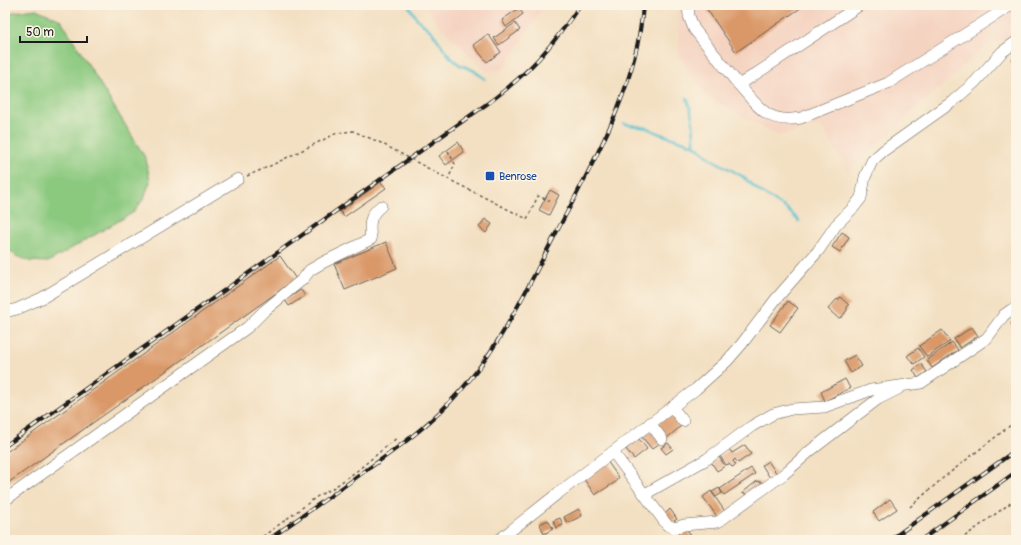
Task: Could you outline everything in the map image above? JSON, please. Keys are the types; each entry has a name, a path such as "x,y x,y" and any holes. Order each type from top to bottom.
{"street":[{"path":"688,5 689,16 694,29 739,85 765,113 775,118 787,121 801,118 888,83 1011,5"},
{"path":"739,85 860,5"},
{"path":"499,540 557,494 696,389 736,351 776,299 818,251 836,225 861,198 865,177 872,161 883,151 952,102 975,82 1002,52 1016,42"},
{"path":"5,312 17,309 42,298 238,179"},
{"path":"5,500 248,327 264,311 303,279 310,270 371,239 369,228 370,218 374,211 381,206"},
{"path":"645,494 707,459 752,426 773,414 792,409 824,407 872,390 921,383 987,338 1004,316 1011,310 1016,309"},
{"path":"613,452 670,527 675,528 684,525 718,522 778,478 810,451 878,399 910,384"},
{"path":"672,407 682,421"},
{"path":"650,423 662,439"}],"path":[{"path":"238,179 270,166 337,133 353,131 379,142 527,219 538,196 550,202"},
{"path":"448,151 455,164 448,179"},
{"path":"910,508 943,478 1016,421"},
{"path":"258,540 318,496 333,488 358,470 398,437"},
{"path":"960,540 1016,499"}],"shaded area":[{"path":"425,5 545,5 503,69 487,72 439,25"},
{"path":"678,5 1016,5 1016,21 1009,25 1010,38 988,44 848,171 821,125 778,136 706,96 679,54"}],"green space":[{"path":"36,9 61,20 146,159 150,182 144,198 134,212 48,262 29,261 16,256 5,246 5,17 14,12"}],"building":[{"path":"704,5 805,5 736,52"},
{"path":"519,8 523,14 506,27 502,20"},
{"path":"515,23 520,30 499,45 494,38"},
{"path":"488,34 501,52 487,62 473,45"},
{"path":"1016,57 1016,66 1012,59"},
{"path":"458,142 464,152 446,165 439,156"},
{"path":"381,182 386,188 344,217 340,211"},
{"path":"550,190 559,195 549,215 539,210"},
{"path":"485,219 492,224 486,233 479,227"},
{"path":"842,232 849,237 840,252 832,247"},
{"path":"386,242 397,268 345,290 334,264"},
{"path":"280,256 296,279 5,485 5,453"},
{"path":"301,290 305,296 289,306 285,300"},
{"path":"840,297 849,305 842,317 838,318 828,309"},
{"path":"788,301 798,308 780,332 770,325"},
{"path":"1016,320 1016,327 1014,329 1011,323"},
{"path":"972,327 978,336 960,348 954,339"},
{"path":"942,330 950,341 927,357 919,346"},
{"path":"952,342 958,350 932,368 927,360"},
{"path":"918,348 924,357 914,364 907,356"},
{"path":"855,355 862,366 851,373 844,361"},
{"path":"921,364 927,372 918,378 913,370"},
{"path":"845,379 850,388 825,401 821,392"},
{"path":"671,413 681,426 667,438 656,425"},
{"path":"650,430 661,442 652,449 642,437"},
{"path":"639,439 647,449 634,459 626,449"},
{"path":"668,443 673,449 666,454 661,448"},
{"path":"745,445 751,454 738,463 735,459 733,461 736,465 732,467 729,464 726,465 720,456 729,449 732,453"},
{"path":"719,457 725,466 717,471 711,462"},
{"path":"607,461 619,478 616,479 617,481 595,495 583,478"},
{"path":"768,461 777,474 770,478 762,465"},
{"path":"751,468 755,474 724,495 720,489"},
{"path":"757,481 764,483 749,495 742,493"},
{"path":"719,488 722,493 716,497 712,492"},
{"path":"711,491 726,513 718,518 703,497"},
{"path":"890,499 897,509 879,521 873,512"},
{"path":"579,509 582,516 567,523 564,517"},
{"path":"670,509 677,519 671,523 665,514"},
{"path":"560,518 563,525 556,528 553,521"},
{"path":"548,520 553,529 544,534 540,524"},
{"path":"686,528 693,538 691,540 671,539"}],"waterway":[{"path":"408,5 418,20 432,32 450,57 460,65 473,70 485,79"},
{"path":"687,98 693,121 694,145"},
{"path":"624,124 647,128 660,134 694,145 713,160 742,176 759,191 787,209 799,221"}],"railway":[{"path":"5,446 491,101 514,82 542,55 569,22 580,5"},
{"path":"268,540 409,439 449,403 481,366 520,303 583,182 610,126 632,67 639,36 643,5"},
{"path":"890,540 1016,450"},
{"path":"921,540 1016,472"}],"place":[{"name":"Benrose","path":"490,176"}]}
